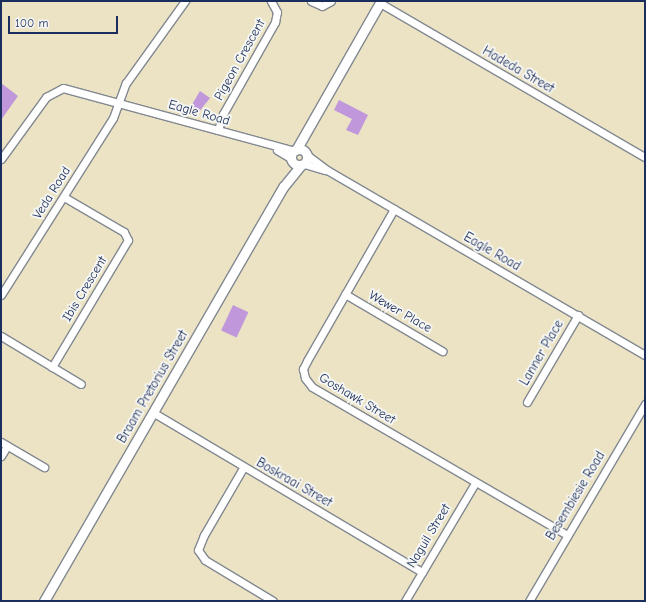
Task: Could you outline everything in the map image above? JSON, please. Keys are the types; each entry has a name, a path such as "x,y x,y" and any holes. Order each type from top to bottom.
{"street":[{"path":"120,103 126,83 185,1"},
{"name":"Pigeon Crescent","path":"218,130 223,114 275,22 277,12 271,1"},
{"path":"311,1 322,6 331,1"},
{"name":"Braam Pretorius Street","path":"47,600 284,186 309,129 380,2"},
{"name":"Hadeda Street","path":"380,2 645,157"},
{"name":"Eagle Road","path":"1,159 38,106 54,90 68,88 272,146 327,170 645,355"},
{"name":"Veda Road","path":"1,295 64,197 120,103"},
{"name":"Braam Pretorius Street","path":"297,158 306,153 309,129"},
{"name":"Eagle Road","path":"306,153 327,170"},
{"name":"Ibis Crescent","path":"52,367 128,240 124,232 64,197"},
{"name":"Goshawk Street","path":"394,209 304,366 303,372 307,382 475,483 567,535"},
{"name":"Wewer Place","path":"345,294 442,351"},
{"name":"Lanner Place","path":"527,402 578,315"},
{"path":"1,336 81,384"},
{"name":"Besembiesie Road","path":"529,601 645,404"},
{"name":"Boskraai Street","path":"154,413 243,468 422,572"},
{"path":"1,456 4,444 44,467"},
{"path":"243,468 204,534 198,550 205,560 273,601"},
{"name":"Naguil Street","path":"405,601 475,483"}],"building":[{"path":"1,83 18,96 1,120"},
{"path":"200,91 210,98 198,113 190,108"},
{"path":"339,100 368,115 358,135 346,130 352,119 334,110"},
{"path":"233,305 248,312 237,338 221,330"}]}
